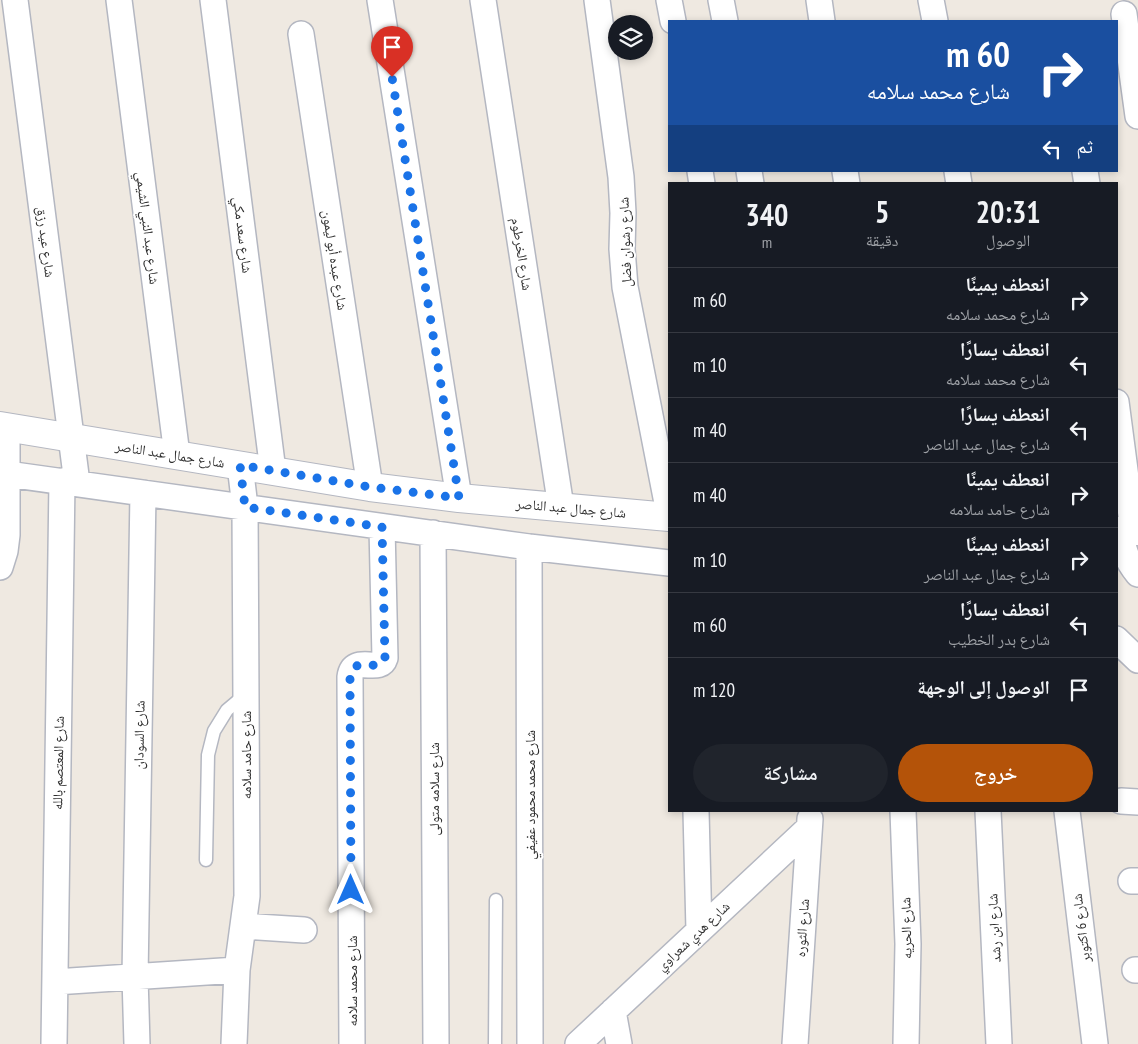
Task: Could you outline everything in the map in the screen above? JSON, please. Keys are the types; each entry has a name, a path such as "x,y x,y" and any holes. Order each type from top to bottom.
{"street":[{"name":"شارع عيد رزق","path":"15,0 71,438 69,482"},
{"name":"شارع عبد النبي الشيمي","path":"119,0 177,455"},
{"name":"شارع سعد مكي","path":"213,0 273,471"},
{"path":"380,0 459,498"},
{"name":"شارع الخرطوم","path":"483,0 562,508"},
{"name":"شارع رشوان فضل","path":"597,0 621,177 622,249 625,287 668,508"},
{"path":"669,0 673,20"},
{"path":"721,0 725,20"},
{"path":"819,0 822,20"},
{"path":"932,0 935,20"},
{"path":"1124,14 1138,116"},
{"name":"شارع عبده أبو ليمون","path":"300,34 370,487"},
{"path":"1118,425 1127,531 1123,549 1130,565 1138,574"},
{"name":"شارع جمال عبد الناصر","path":"3,427 370,487 459,498 668,517"},
{"path":"0,567 7,535 3,473 3,427"},
{"name":"شارع حامد سلامه","path":"234,1044 237,970 247,896 245,507 240,465"},
{"path":"3,473 529,547 668,563"},
{"name":"شارع المعتصم بالله","path":"54,1044 54,982 69,482"},
{"name":"شارع السودان","path":"137,1044 135,977 143,493"},
{"name":"شارع محمد سلامه","path":"352,1044 350,677 351,671 355,666 382,664 385,658 382,527"},
{"name":"شارع سلامه متولى","path":"433,533 436,1044"},
{"name":"شارع محمد محمود عفيفي","path":"529,547 530,1044"},
{"path":"1118,579 1138,579"},
{"path":"1118,641 1138,660"},
{"path":"696,812 699,931"},
{"name":"شارع الحريه","path":"903,812 908,944 906,1044"},
{"name":"شارع ابن رشد","path":"988,812 999,1044"},
{"name":"شارع 6 اكتوبر","path":"1067,812 1095,1044"},
{"name":"شارع هدي شعراوي","path":"578,1044 699,931 810,820"},
{"name":"شارع الثوره","path":"795,1044 810,820"},
{"path":"243,926 304,930"},
{"path":"54,982 237,970"},
{"path":"613,1011 619,1044"}],"lane":[{"path":"206,860 208,755 214,731 227,710 246,694"},
{"path":"495,1044 496,900"}],"route":[{"path":"351,890 350,677 351,671 355,666 382,664 385,658 382,527 245,507 240,465 370,487 459,498 392,77"}]}
